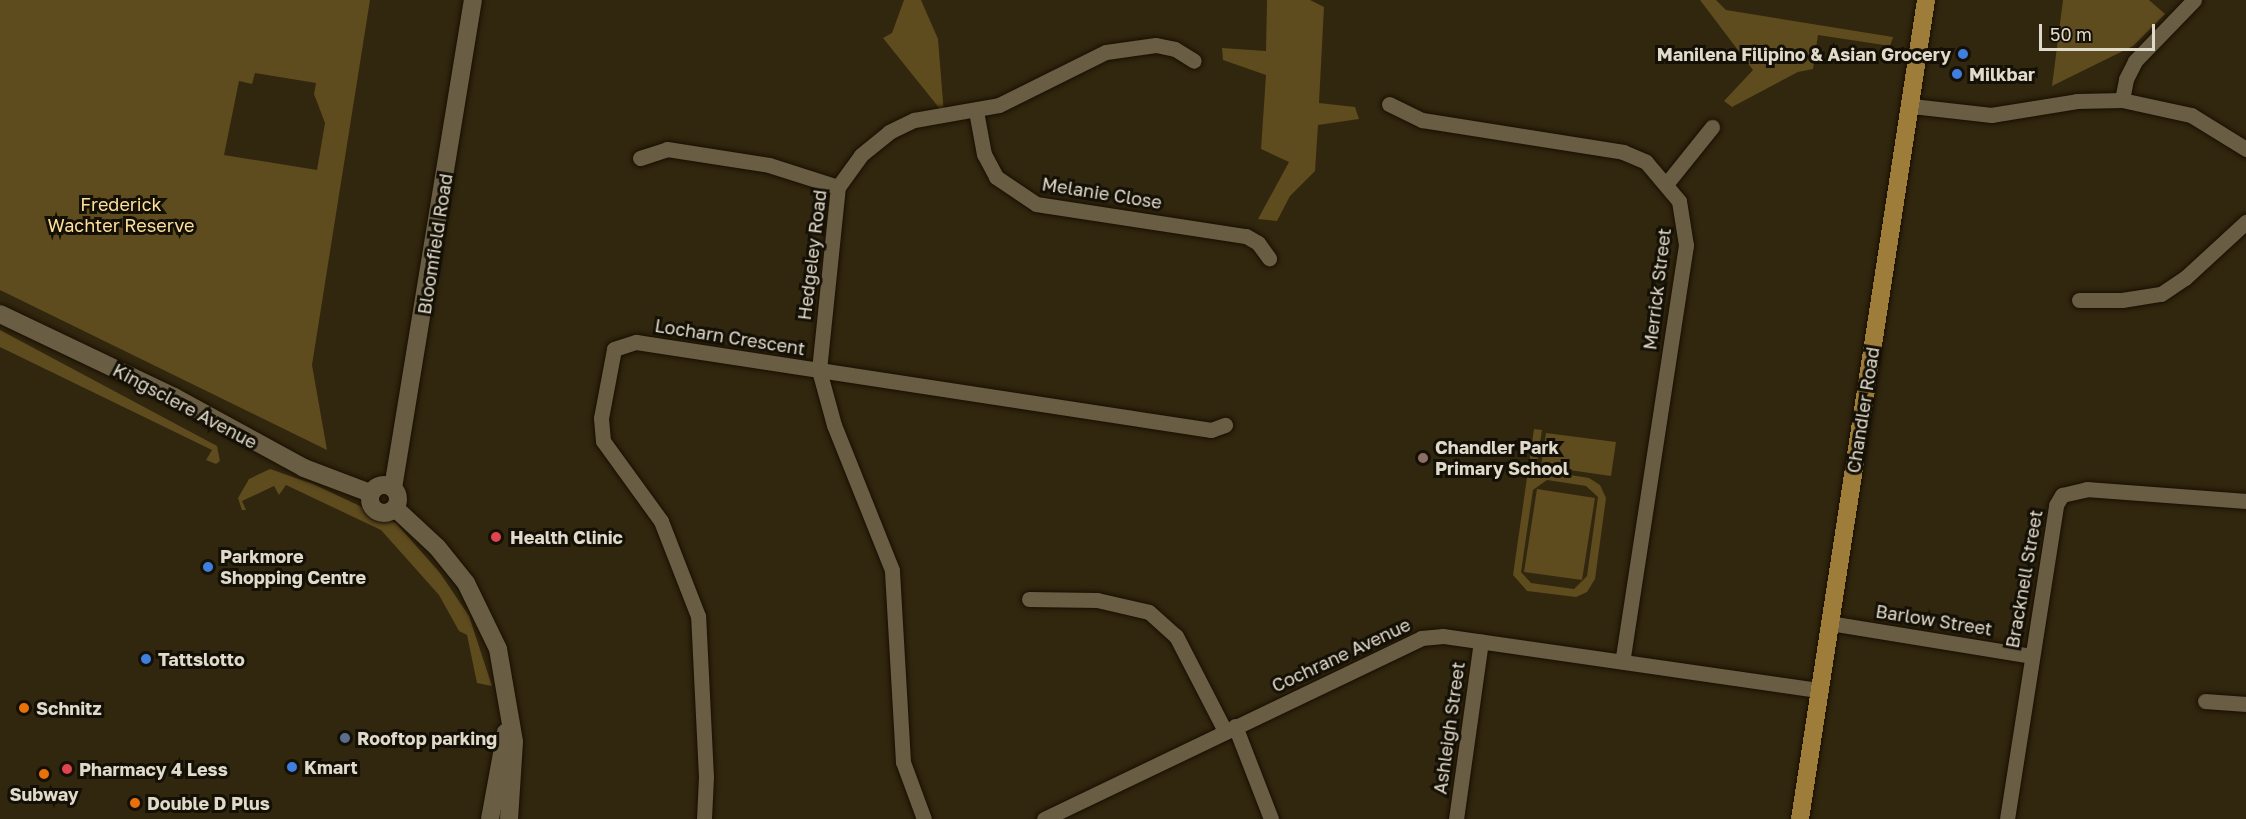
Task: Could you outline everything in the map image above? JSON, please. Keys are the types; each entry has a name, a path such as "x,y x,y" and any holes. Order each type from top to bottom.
{"main road":[{"name":"Bloomfield Road","path":"393,488 473,0"},
{"name":"Chandler Road","path":"1800,819 1912,106 1926,0"},
{"name":"Kingsclere Avenue","path":"0,314 174,397 304,468 370,493"},
{"path":"378,485 393,488 398,497 395,508 386,513 375,510 370,493 378,485"},
{"path":"395,508 452,564 478,603 498,649 510,710 514,757 508,819"},
{"path":"490,819 510,710"}],"street":[{"path":"2122,100 2126,79 2135,62 2194,0"},
{"name":"Hedgeley Road","path":"924,819 903,762 892,570 834,425 819,370 838,187 861,155 889,132 914,120 976,111 1032,90 1106,51 1131,45 1175,50 1194,61"},
{"path":"1912,106 1991,115 2041,110 2077,100 2122,100 2191,115 2246,150"},
{"name":"Merrick Street","path":"1389,104 1422,120 1623,152 1646,162 1667,183 1679,201 1686,225 1686,245 1622,661"},
{"name":"Melanie Close","path":"976,111 984,154 996,177 1029,201 1246,236 1258,243 1269,258"},
{"path":"1667,183 1712,127"},
{"path":"640,158 667,149 769,165 838,187"},
{"path":"2079,300 2122,300 2161,294 2185,278 2246,222"},
{"name":"Locharn Crescent","path":"704,819 706,777 698,616 661,521 603,441 600,432 610,361 614,348 636,342 1211,430 1225,425"},
{"name":"Bracknell Street","path":"2007,819 2056,505 2062,495 2087,489 2246,501"},
{"path":"1029,599 1097,600 1149,612 1176,636 1230,729 1271,819"},
{"name":"Barlow Street","path":"1830,623 2031,656"},
{"name":"Cochrane Avenue","path":"1044,819 1421,638 1481,642 1819,690"},
{"name":"Ashleigh Street","path":"1456,819 1481,642"},
{"path":"2205,701 2246,704"}],"green space":[{"name":"Frederick Wachter Reserve","path":"0,0 370,0 312,365 327,450 0,290","holes":["255,73 316,83 314,94 325,123 317,170 224,155 239,81 252,84"]},
{"path":"904,0 921,0 938,39 944,114 883,38 892,33"},
{"path":"1267,0 1310,0 1324,7 1319,103 1355,107 1359,119 1318,125 1315,171 1290,196 1277,221 1258,219 1289,162 1261,149 1266,75 1223,60 1222,48 1266,51"},
{"path":"1700,0 1716,0 1726,10 1893,37 1890,46 1818,35 1813,69 1798,72 1732,107 1724,101 1753,70"},
{"path":"2063,0 2149,0 2165,14 2133,46 2052,86"},
{"path":"0,330 217,446 220,461 216,464 206,460 212,450 0,347"},
{"path":"1534,429 1542,430 1535,475 1551,472 1589,478 1600,485 1606,498 1595,579 1587,592 1576,597 1527,591 1513,575","holes":["1547,480 1586,486 1598,497 1587,576 1574,589 1531,583 1521,572 1533,490"]},
{"path":"1546,433 1616,442 1611,476 1541,466"},
{"path":"270,469 313,484 396,523 440,573 469,616 492,686 477,683 467,635 459,631 439,595 381,530 286,485 279,495 274,486 242,501 246,510 242,510 238,498 249,479"},
{"path":"1537,489 1595,498 1582,580 1524,572"}],"place":[{"name":"Manilena Filipino & Asian Grocery","path":"1963,54"},
{"name":"Milkbar","path":"1957,74"},
{"name":"Chandler Park Primary School","path":"1423,458"},
{"name":"Health Clinic","path":"496,537"},
{"name":"Parkmore Shopping Centre","path":"208,567"},
{"name":"Tattslotto","path":"146,659"},
{"name":"Schnitz","path":"24,708"},
{"name":"Rooftop parking","path":"345,738"},
{"name":"Kmart","path":"292,767"},
{"name":"Pharmacy 4 Less","path":"67,769"},
{"name":"Subway","path":"44,774"},
{"name":"Double D Plus","path":"135,803"}]}
